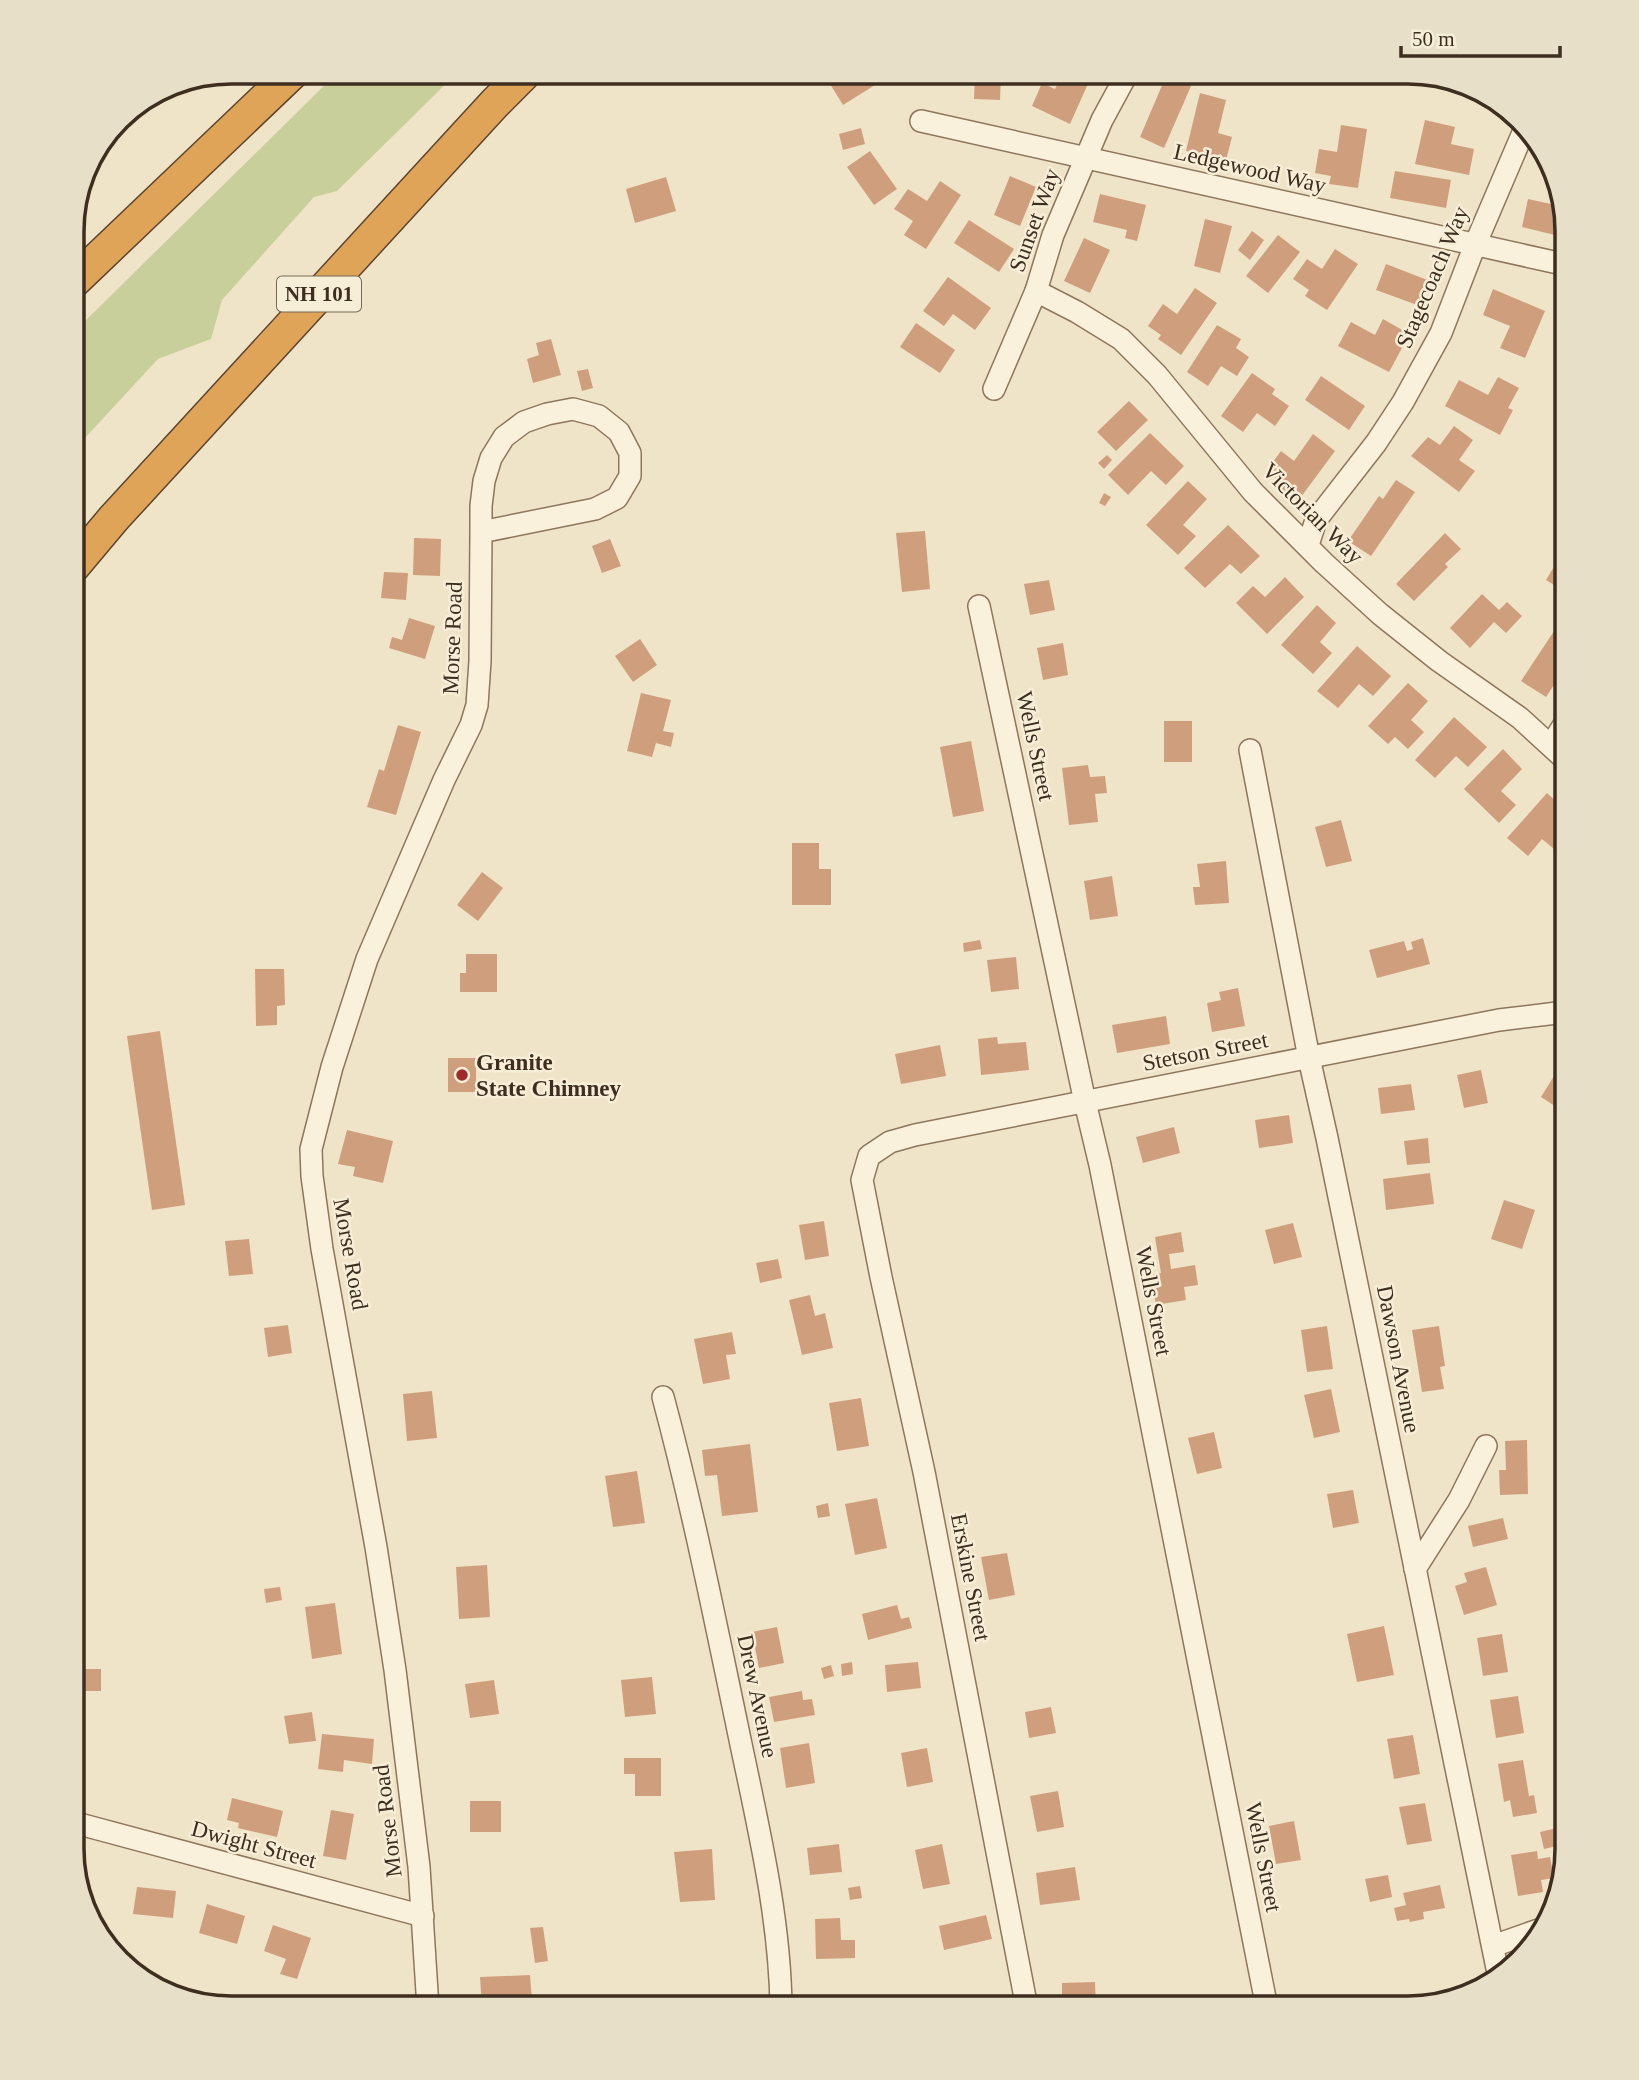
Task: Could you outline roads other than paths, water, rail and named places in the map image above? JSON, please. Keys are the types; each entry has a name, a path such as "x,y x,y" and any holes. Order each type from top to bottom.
{"highway":[{"path":"84,272 280,84"},
{"name":"NH 101","path":"84,554 514,84"},
{"path":"84,547 114,518"}],"street":[{"name":"Sunset Way","path":"994,389 1036,291 1053,235 1102,120 1122,84"},
{"name":"Ledgewood Way","path":"921,121 1555,262"},
{"name":"Stagecoach Way","path":"1308,545 1317,520 1376,443 1403,402 1441,333 1521,137"},
{"name":"Victorian Way","path":"1036,291 1077,312 1121,340 1157,375 1253,492 1380,614 1439,661 1520,718 1555,749"},
{"name":"Morse Road","path":"427,1996 419,1867 395,1670 376,1546 322,1249 312,1176 312,1149 332,1068 367,959 444,780 471,725 477,705 480,661 481,506 491,457 503,437 524,422 547,414 573,409 599,416 619,432 630,453 630,476 617,498 595,509 481,532"},
{"name":"Wells Street","path":"979,606 1100,1165 1265,1996"},
{"path":"1551,745 1555,739"},
{"name":"Dawson Avenue","path":"1250,750 1309,1058 1497,1966"},
{"name":"Stetson Street","path":"869,1156 890,1142 915,1135 1499,1020 1555,1013"},
{"name":"Erskine Street","path":"869,1156 863,1180 881,1277 925,1472 1025,1996"},
{"name":"Drew Avenue","path":"663,1397 694,1520 767,1875 781,1973 781,1996"},
{"path":"1415,1569 1459,1500 1486,1446"},
{"name":"Dwight Street","path":"84,1825 423,1916"},
{"path":"1493,1946 1528,1934"}],"place":[{"name":"Granite State Chimney","path":"462,1075"}]}
